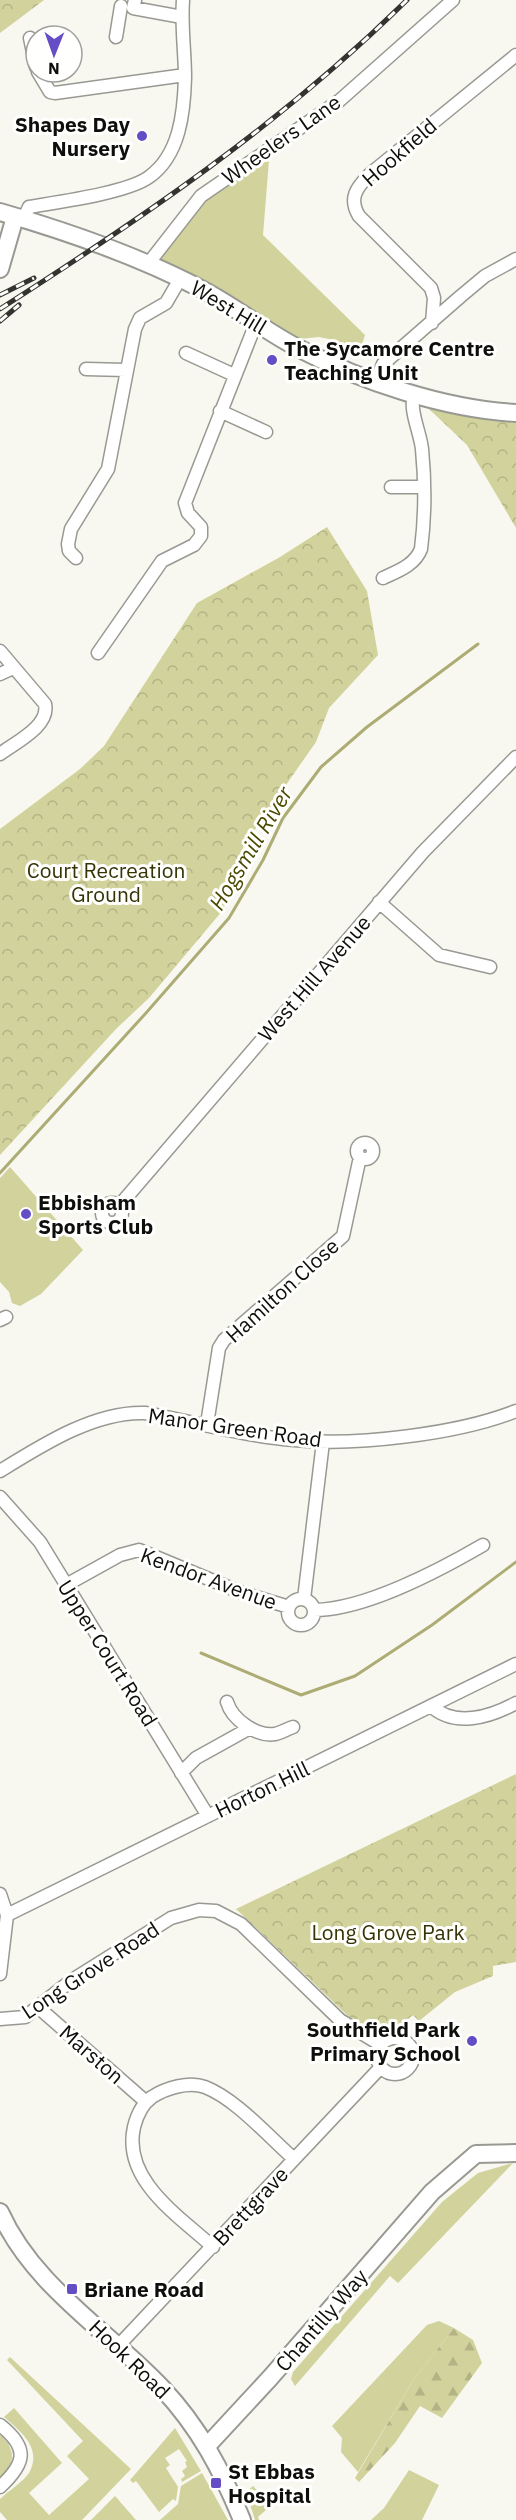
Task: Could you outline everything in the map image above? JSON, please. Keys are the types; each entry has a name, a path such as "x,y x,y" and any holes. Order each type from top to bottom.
{"main road":[{"name":"West Hill","path":"13,216 148,264 203,290 301,350 376,381 414,394 472,408 516,413"},
{"path":"0,269 13,216"},
{"name":"Chantilly Way","path":"207,2446 270,2378 432,2192 479,2153 516,2153"},
{"name":"Hook Road","path":"0,2212 4,2234 32,2266 119,2345 189,2419 207,2446 242,2520"}],"street":[{"path":"13,216 29,207 80,199 133,184 155,172 170,151 183,116 185,75 183,0"},
{"name":"Wheelers Lane","path":"148,264 201,196 339,101 453,0"},
{"path":"116,37 126,5 182,22"},
{"name":"Hookfield","path":"462,296 440,294 431,288 359,216 354,208 355,192 370,174 516,55"},
{"path":"46,84 50,92 55,93 185,75"},
{"path":"376,381 383,364 492,272 516,259"},
{"name":"West Hill","path":"76,558 69,551 69,536 108,469 126,370 140,318 166,303 180,279"},
{"path":"431,288 434,298 432,322"},
{"path":"98,653 162,561 194,545 201,536 201,527 188,513 185,503 256,323"},
{"path":"186,353 234,375"},
{"path":"86,369 126,370"},
{"path":"383,578 406,567 418,556 423,538 420,428 411,405 414,394"},
{"path":"220,411 266,432"},
{"path":"391,488 422,487"},
{"path":"0,651 45,704 46,711 44,721 0,754"},
{"path":"0,674 13,668"},
{"name":"West Hill Avenue","path":"119,1206 432,841 516,757"},
{"path":"379,902 439,955 490,967"},
{"name":"Hamilton Close","path":"207,1424 219,1348 224,1340 343,1236 360,1157"},
{"name":"Manor Green Road","path":"0,1471 24,1456 71,1433 123,1412 145,1413 292,1440 323,1442 444,1430 489,1422 516,1411"},
{"name":"Kendor Avenue","path":"304,1599 323,1442"},
{"name":"Upper Court Road","path":"0,1497 40,1542 208,1816"},
{"name":"Kendor Avenue","path":"314,1611 336,1609 403,1586 483,1545"},
{"name":"Kendor Avenue","path":"66,1585 120,1555 139,1550 240,1592 289,1606"},
{"name":"Kendor Avenue","path":"297,1599 304,1599 312,1603 313,1617 299,1626 292,1621 289,1606 297,1599"},
{"name":"Horton Hill","path":"8,1915 516,1664"},
{"path":"227,1702 233,1715 250,1728 269,1734 293,1727"},
{"path":"431,1706 439,1714 463,1719 496,1711 516,1703"},
{"path":"181,1773 196,1758 250,1728"},
{"path":"0,1894 8,1915 0,1974"},
{"name":"Long Grove Road","path":"0,2019 25,2017 72,1980 171,1918 199,1910 216,1911 241,1924 340,2020 381,2045"},
{"name":"Marston","path":"39,2007 145,2102"},
{"path":"389,2039 401,2039 410,2046 413,2055 410,2066 402,2073 392,2073 381,2067 377,2057 381,2045 389,2039"},
{"name":"Brettgrave","path":"119,2345 381,2067"},
{"path":"213,2247 146,2184 135,2166 133,2130 145,2102 166,2090 180,2086 203,2086 227,2100 294,2159"},
{"path":"0,2424 16,2437 21,2453 15,2473 0,2487"}],"green space":[{"path":"0,0 44,0 0,33"},
{"path":"269,160 263,235 365,335 359,354 350,354 329,339 319,337 299,339 232,296 229,299 156,261 186,220 222,184"},
{"path":"427,407 477,418 516,423 516,528 467,445"},
{"name":"Court Recreation Ground","path":"327,527 367,591 378,655 329,708 316,742 244,845 223,910 149,998 116,1029 0,1155 0,829 80,769 104,746 197,603 280,557"},
{"name":"Ebbisham Sports Club","path":"10,1167 83,1250 41,1294 20,1306 12,1303 9,1292 0,1282 0,1178"},
{"name":"Long Grove Park","path":"516,1774 516,1962 493,1966 493,1976 455,1992 419,2021 413,2015 403,2023 371,2032 347,2015 236,1909"},
{"path":"513,2163 398,2283 390,2276 295,2386 291,2379 293,2372 442,2202 478,2173"},
{"path":"439,2321 454,2328 414,2379 358,2472 341,2452 342,2438 332,2426 427,2325"},
{"path":"454,2328 473,2340 482,2363 442,2418 420,2406 395,2443 359,2482 355,2478 414,2379"},
{"path":"10,2357 131,2469 82,2520 7,2520 0,2512 0,2499 29,2473 33,2464 28,2441 4,2417 14,2408 62,2463 29,2493 49,2515 89,2479 67,2456 83,2441 7,2360"},
{"path":"175,2428 201,2471 182,2482 181,2479 185,2476 182,2471 187,2467 185,2462 187,2461 179,2449 165,2458 170,2465 166,2468 178,2487 176,2501 173,2499 159,2512 136,2481 133,2483 130,2480"},
{"path":"0,2435 9,2446 12,2457 9,2469 0,2480"},
{"path":"409,2470 439,2485 422,2520 371,2520 384,2508"},
{"path":"202,2473 228,2520 160,2520 178,2504 181,2486"},
{"path":"253,2486 263,2497 267,2509 258,2517 259,2520 255,2520 246,2492"},
{"path":"115,2496 136,2520 91,2520"}],"waterway":[{"name":"Hogsmill River","path":"0,1173 229,918 263,860 283,818 321,767 367,727 478,644"},
{"path":"201,1653 301,1695 355,1676 432,1625 516,1562"}],"railway":[{"path":"0,309 108,238 212,165 311,87 407,0"},
{"path":"0,295 34,278"},
{"path":"0,321 19,305"}],"place":[{"name":"Shapes Day Nursery","path":"142,136"},
{"name":"The Sycamore Centre Teaching Unit","path":"272,360"},
{"name":"Ebbisham Sports Club","path":"26,1214"},
{"name":"Southfield Park Primary School","path":"472,2041"},
{"name":"Briane Road","path":"72,2289"},
{"name":"St Ebbas Hospital","path":"216,2483"}]}
